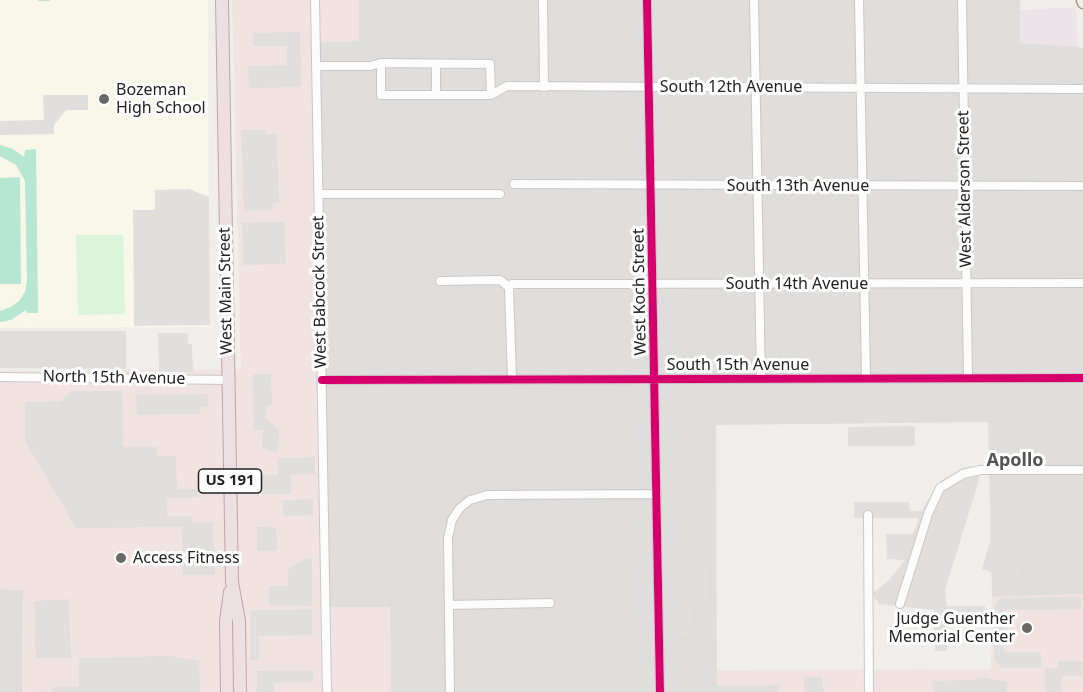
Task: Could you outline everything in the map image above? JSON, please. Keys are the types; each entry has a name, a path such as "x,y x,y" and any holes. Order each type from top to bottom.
{"highway":[{"name":"West Main Street","path":"222,0 232,582 239,621 240,692"},
{"name":"West Main Street","path":"227,692 226,621 232,582"}],"street":[{"name":"West Babcock Street","path":"315,0 327,692"},
{"path":"543,0 544,87"},
{"name":"West Koch Street","path":"647,0 660,692"},
{"path":"754,0 761,379"},
{"path":"859,0 866,378"},
{"name":"West Alderson Street","path":"962,0 968,377"},
{"path":"316,66 370,66 381,63 490,64 491,94"},
{"name":"South 12th Avenue","path":"381,63 381,95 491,94 507,86 1083,89"},
{"path":"436,64 436,95"},
{"name":"South 13th Avenue","path":"514,184 1083,186"},
{"path":"319,194 500,194"},
{"path":"440,281 500,280 509,287 512,380"},
{"name":"South 14th Avenue","path":"512,284 1083,283"},
{"name":"North 15th Avenue","path":"0,377 228,380"},
{"name":"South 15th Avenue","path":"322,380 1083,378"},
{"path":"900,604 928,514 939,489 963,474 980,470 1083,470"},
{"path":"450,692 448,538 452,520 460,508 470,500 488,495 657,494"},
{"path":"868,514 869,692"},
{"path":"449,605 550,603"}],"shaded area":[{"name":"Bozeman High School","path":"0,0 208,0 209,327 0,328"},
{"path":"232,0 359,0 359,41 312,43 322,607 390,607 391,692 22,692 23,590 0,589 0,371 241,369"},
{"path":"359,0 1020,0 1020,10 1076,47 1083,48 1083,594 992,597 988,422 716,425 717,692 391,692 390,607 322,607 312,42 359,41"},
{"path":"1076,7 1078,47 1020,43 1020,10"},
{"path":"300,32 301,87 249,88 248,66 287,65 287,46 253,46 253,33"},
{"path":"43,95 88,95 88,110 66,110 54,125 54,134 0,135 0,121 44,120"},
{"path":"241,130 265,130 266,135 277,134 279,202 274,203 271,210 244,211"},
{"path":"189,189 209,197 210,325 134,326 133,210 155,210 155,190"},
{"path":"285,222 286,264 243,265 242,223"},
{"path":"396,229 397,263 371,263 371,230"},
{"path":"0,331 126,331 126,369 0,368"},
{"path":"158,333 188,333 188,344 192,344 193,372 159,372"},
{"path":"253,374 271,374 272,405 266,406 266,418 279,430 276,453 262,448 263,430 254,430"},
{"path":"71,391 122,391 123,447 157,447 158,456 176,456 177,489 198,489 198,497 167,498 167,516 191,516 192,523 213,522 215,575 183,575 182,527 76,528 25,441 25,402 61,401"},
{"path":"208,394 208,407 200,407 200,414 137,415 136,395"},
{"path":"915,426 915,446 848,446 848,427"},
{"path":"315,457 315,474 291,475 291,494 257,494 257,475 278,475 278,458"},
{"path":"979,466 979,480 945,590 947,606 985,606 985,626 948,626 947,651 935,651 934,610 879,604 871,592 876,591 889,580 905,560 887,559 886,534 913,534 919,518 854,518 854,502 909,502 910,511 921,511 940,481 964,467"},
{"path":"313,499 313,515 284,516 283,500"},
{"path":"1002,517 1083,517 1083,532 1042,532 1031,540 1015,597 992,590 997,574 982,569 996,521"},
{"path":"257,527 276,527 277,551 257,551"},
{"path":"304,559 312,559 312,606 269,605 269,586 288,586 288,570"},
{"path":"671,568 706,568 706,604 688,604 688,600 685,600 685,607 690,607 691,638 671,639"},
{"path":"0,589 23,590 22,692 0,692"},
{"path":"1083,594 1083,692 717,692 717,670 991,669 992,597"},
{"path":"1081,597 1081,609 1004,610 1004,652 1041,652 1041,668 1003,668 994,661 994,607 1001,598"},
{"path":"69,599 71,658 36,658 34,601"},
{"path":"312,609 312,635 259,636 259,660 250,660 250,610"},
{"path":"170,656 199,661 200,692 31,692 52,691 52,687 79,687 79,658"},
{"path":"1058,661 1082,661 1082,676 1062,676 1061,692 1045,692 1045,668 1058,668"},
{"path":"257,671 313,671 313,682 274,683 274,692 257,692"},
{"path":"804,677 822,677 823,692 804,692"},
{"path":"982,677 1008,682 1006,692 933,692 932,681 972,680"},
{"path":"674,683 712,683 712,692 674,692"},
{"path":"779,685 779,692 715,692 715,686"}],"green space":[{"path":"0,145 13,149 24,157 25,150 36,149 38,313 27,313 26,310 11,320 0,322 0,311 19,301 25,292 27,281 25,181 16,165 0,156"},
{"path":"20,177 21,284 0,284 0,178"},
{"path":"76,235 123,235 125,314 78,315"}],"waterway":[{"path":"39,0 49,0"}],"cycle path":[{"path":"647,0 660,692"},
{"path":"322,380 1083,378"}],"place":[{"name":"Bozeman High School","path":"104,99"},
{"name":"Access Fitness","path":"121,558"},
{"name":"Judge Guenther Memorial Center","path":"1027,628"}],"district":[{"name":"Apollo","path":"1015,461"}]}
